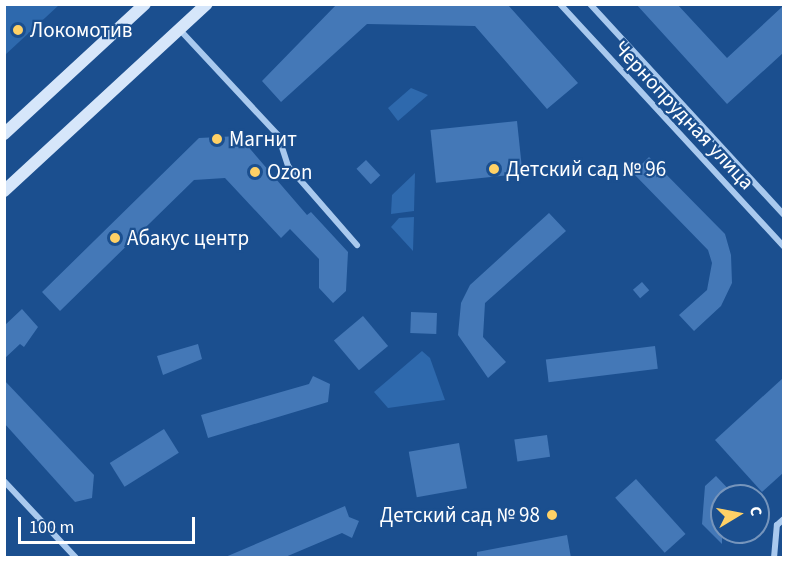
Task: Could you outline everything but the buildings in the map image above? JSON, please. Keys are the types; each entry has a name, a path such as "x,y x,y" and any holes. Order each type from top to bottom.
{"main road":[{"path":"4,134 145,4"},
{"path":"4,191 207,4"}],"street":[{"name":"Чернопрудная улица","path":"560,4 783,247"},
{"name":"Чернопрудная улица","path":"591,4 783,215"},
{"path":"180,30 278,135 288,166 357,245"},
{"path":"4,481 76,558"},
{"path":"774,558 777,525 783,519"}],"shaded area":[{"name":"Локомотив","path":"5,4 59,4 59,5 5,55"},
{"path":"411,88 428,95 398,121 388,108"},
{"path":"415,173 414,211 391,214 392,195"},
{"path":"414,217 413,251 391,227 399,218"},
{"path":"422,351 430,358 445,400 388,408 374,392"}],"place":[{"name":"Локомотив","path":"18,30"},
{"name":"Магнит","path":"217,139"},
{"name":"Детский сад № 96","path":"494,169"},
{"name":"Ozon","path":"255,172"},
{"name":"Абакус центр","path":"115,238"},
{"name":"Детский сад № 98","path":"552,515"}]}
